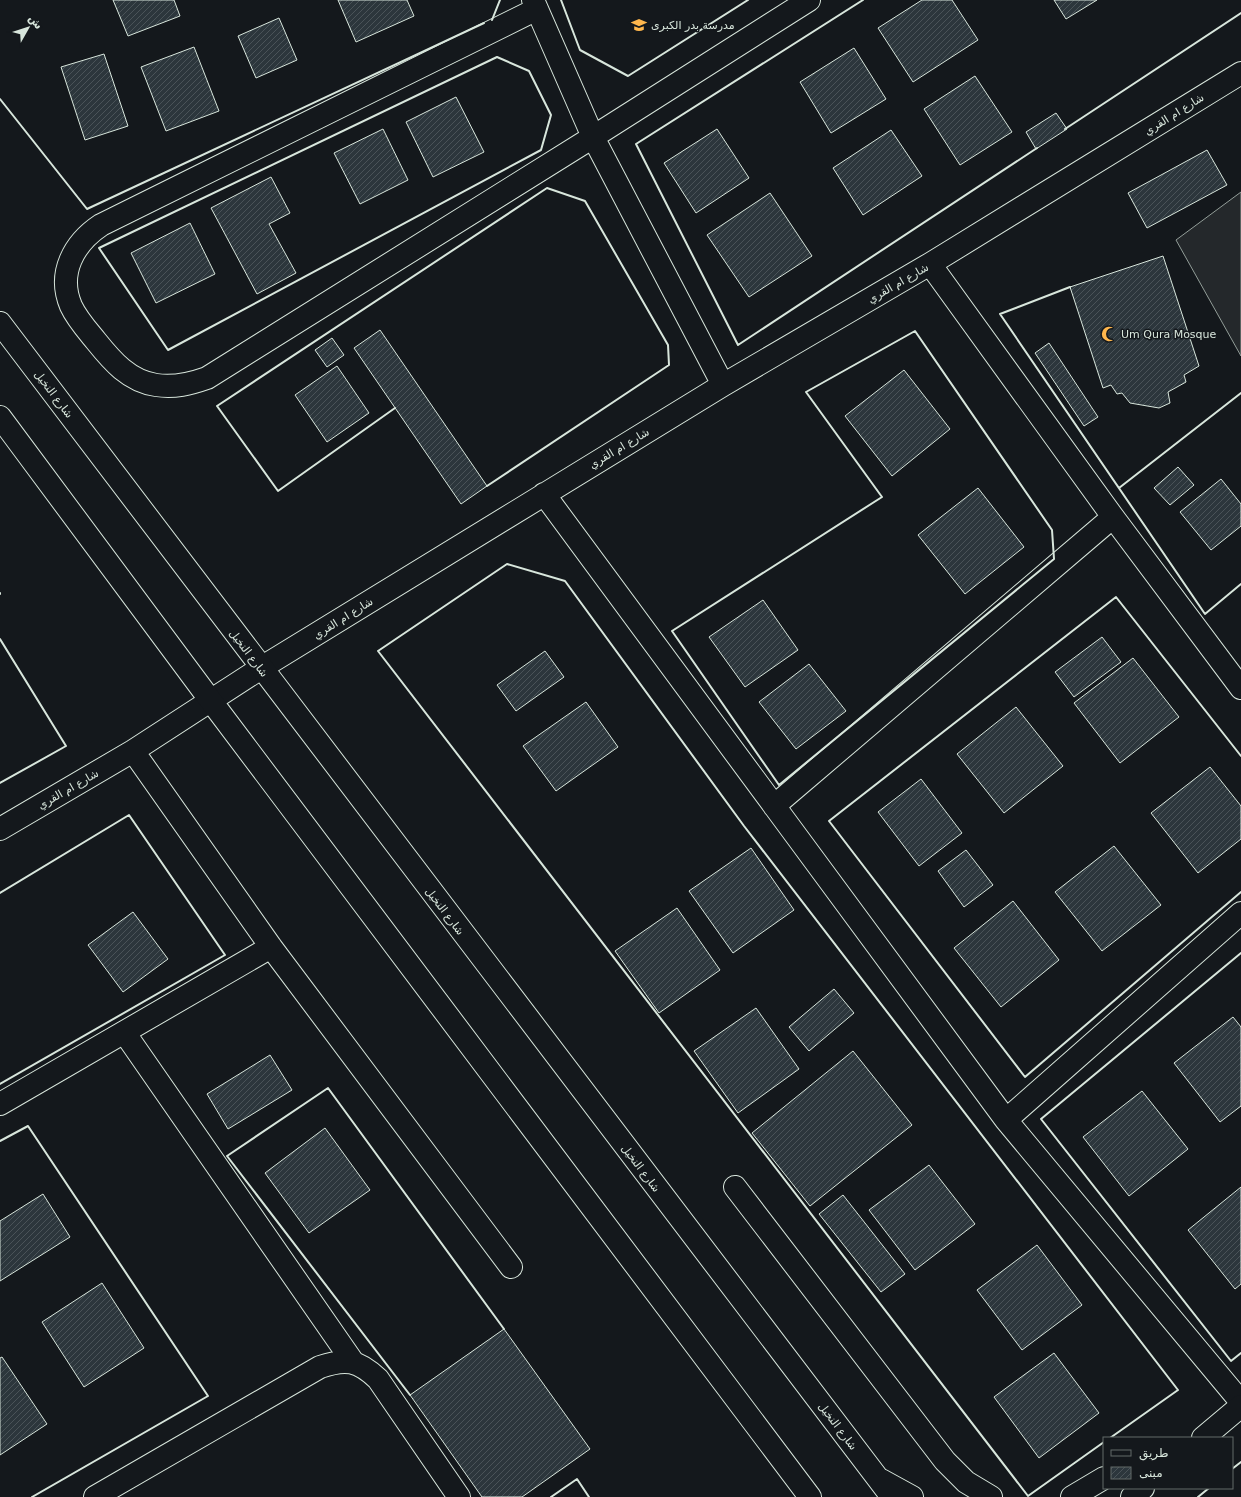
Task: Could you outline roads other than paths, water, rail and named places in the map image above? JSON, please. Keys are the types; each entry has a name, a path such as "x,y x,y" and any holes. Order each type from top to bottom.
{"street":[{"path":"723,384 593,137 535,5 95,230 78,245 70,259 67,275 67,290 71,306 79,319 110,359 123,371 138,380 155,385 173,387 190,384 207,378 593,137 808,0"},
{"name":"شارع ام القري","path":"0,829 133,751 261,668 723,384 930,264 1241,73"},
{"path":"930,264 1113,517 1241,688"},
{"name":"شارع النخيل","path":"0,323 892,1497"},
{"path":"0,417 211,701 810,1497"},
{"path":"544,494 1006,1120 1241,1402"},
{"path":"774,806 1113,517"},
{"path":"133,751 271,947 511,1267"},
{"path":"1006,1120 1241,913"},
{"path":"0,1104 271,947"},
{"path":"124,1032 353,1362"},
{"path":"735,1187 945,1461 966,1482 991,1497"},
{"path":"95,1497 320,1367 336,1361 353,1362 367,1368 378,1378 459,1497"},
{"path":"1204,1437 1241,1406"},
{"path":"878,1479 912,1497"},
{"path":"1072,1497 1103,1479"},
{"path":"1132,1497 1142,1489"}],"place":[{"name":"مدرسة بدر الكبرى","path":"639,25"},
{"name":"Um Qura Mosque","path":"1109,334"}]}
